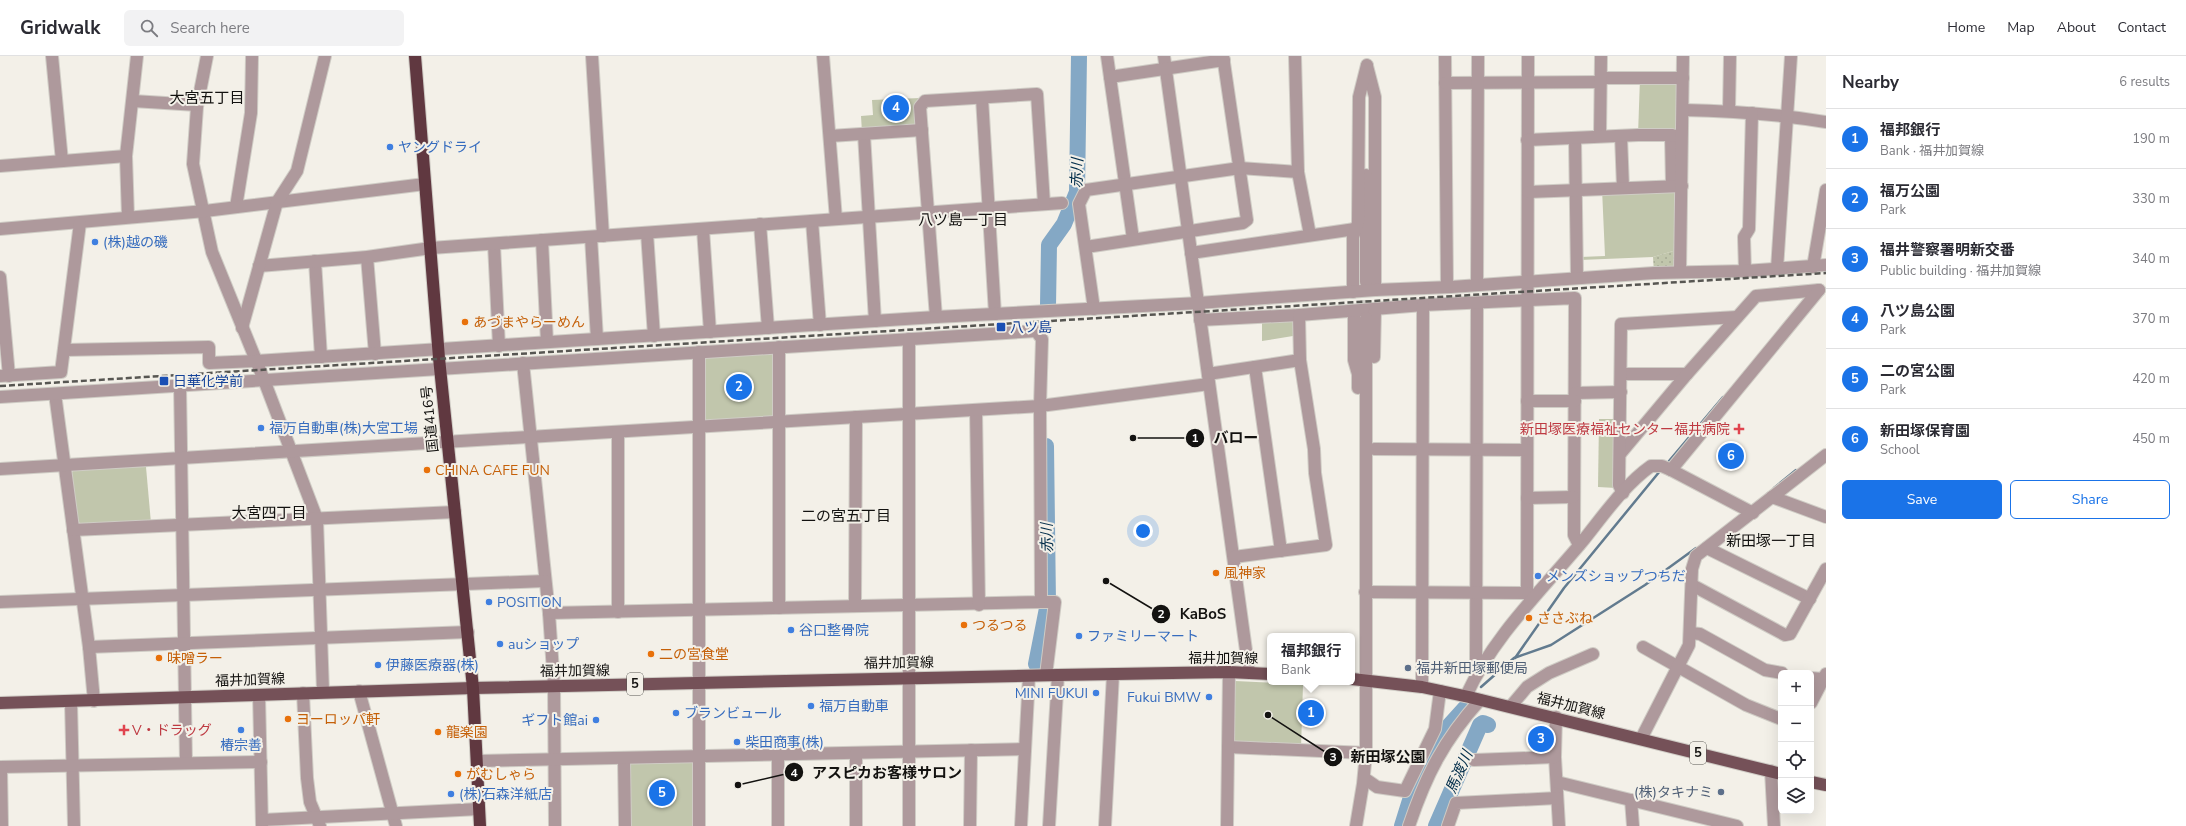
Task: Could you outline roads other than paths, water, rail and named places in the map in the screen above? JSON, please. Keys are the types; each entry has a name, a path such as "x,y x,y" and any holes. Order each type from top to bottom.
{"highway":[{"name":"国道416号","path":"415,56 438,350 473,688 478,761 480,826"}],"main road":[{"name":"福井加賀線","path":"0,703 554,686 1046,675 1228,672 1267,674"},
{"name":"福井加賀線","path":"1355,680 1366,680 1422,688 1511,706 1776,772"},
{"path":"1814,783 1826,785"}],"street":[{"path":"52,56 62,161"},
{"path":"128,217 126,156 137,56"},
{"path":"207,56 197,105 193,164 205,211 212,252 264,380 317,518 323,692"},
{"path":"236,207 251,114 252,56"},
{"path":"242,328 277,202 297,171 325,56"},
{"path":"592,56 597,236 597,339"},
{"path":"823,56 836,219"},
{"path":"1107,56 1133,239"},
{"path":"1164,56 1182,177 1200,320 1249,672"},
{"path":"1295,56 1298,172 1310,235"},
{"path":"1446,56 1447,287"},
{"path":"1477,285 1478,56"},
{"path":"1528,56 1527,498 1529,597"},
{"path":"1600,136 1601,56"},
{"path":"1680,272 1676,136 1683,110 1683,56"},
{"path":"1729,111 1730,56"},
{"path":"1777,269 1791,56"},
{"path":"1086,247 1242,223 1246,220 1240,168 1223,58 1110,77"},
{"path":"1353,292 1353,237 1358,223 1359,98 1367,60"},
{"path":"1367,60 1371,286"},
{"path":"1445,83 1683,78"},
{"path":"936,317 920,108 925,101 1037,94 1044,204"},
{"path":"982,98 994,314"},
{"path":"132,101 197,105"},
{"path":"1683,110 1729,111 1787,116 1826,122"},
{"path":"1745,271 1744,237 1749,229 1752,113"},
{"path":"830,136 922,130"},
{"path":"864,134 875,321"},
{"path":"1527,140 1600,136 1676,136"},
{"path":"1621,136 1623,188"},
{"path":"1575,138 1577,278"},
{"path":"0,166 126,156"},
{"path":"1094,309 1079,204 1086,190 1240,168 1298,172"},
{"path":"0,229 205,211 425,184"},
{"path":"1528,192 1677,186"},
{"path":"1813,267 1826,190"},
{"path":"259,266 367,257 431,248 1062,202"},
{"path":"812,221 820,325"},
{"path":"0,277 4,376 61,372 80,223"},
{"path":"760,224 768,328"},
{"path":"703,228 710,332"},
{"path":"1191,253 1310,235 1355,230"},
{"path":"647,233 654,336"},
{"path":"542,240 547,342"},
{"path":"494,244 499,346"},
{"path":"367,257 375,354"},
{"path":"315,261 321,357"},
{"path":"64,350 209,346 209,363 256,361 936,317 1199,303 1353,292 1371,286 1447,287 1680,272 1745,271 1826,266"},
{"path":"1620,454 1687,374 1756,296 1819,290 1671,470"},
{"path":"1200,320 1354,312 1370,314 1423,305 1575,298 1573,497 1574,536 1579,545"},
{"path":"1409,826 1428,774 1473,698 1478,669 1476,659 1477,303"},
{"path":"1422,688 1423,305"},
{"path":"1354,312 1354,360 1358,374 1358,502 1366,514"},
{"path":"1366,514 1373,502 1374,449 1370,314"},
{"path":"1356,826 1364,778 1366,753 1365,592 1370,314"},
{"path":"1234,557 1326,545 1315,473 1314,449 1300,360 1299,315"},
{"path":"1623,493 1620,485 1621,324 1737,317"},
{"path":"0,397 1036,331 1042,338 1040,406 1041,602"},
{"path":"909,339 909,826"},
{"path":"779,347 779,608"},
{"path":"699,352 699,826"},
{"path":"0,469 1040,406 1209,379 1256,367 1300,360"},
{"path":"524,363 549,613 554,686 555,826"},
{"path":"1256,367 1281,551"},
{"path":"1621,374 1687,374"},
{"path":"180,385 186,763"},
{"path":"1527,401 1621,392"},
{"path":"55,394 89,648 94,701"},
{"path":"976,410 979,605"},
{"path":"855,606 856,417"},
{"path":"618,432 618,612"},
{"path":"1374,449 1527,450"},
{"path":"1641,739 1689,645 1691,633 1693,561 1707,548 1826,455"},
{"path":"1478,669 1529,597 1579,545 1623,493 1652,466 1662,466 1671,470 1753,513"},
{"path":"1527,498 1573,497"},
{"path":"1772,498 1826,517"},
{"path":"73,530 455,512"},
{"path":"1707,548 1810,599"},
{"path":"1692,584 1785,635 1790,634 1826,569"},
{"path":"0,602 545,581"},
{"path":"1365,592 1476,592 1529,597"},
{"path":"549,613 855,606 979,605 1055,602 1046,675"},
{"path":"89,648 321,637 468,632"},
{"path":"1691,633 1700,634 1765,670 1778,672"},
{"path":"1643,647 1746,705 1778,718"},
{"path":"1511,706 1527,687 1549,673 1592,654"},
{"path":"1227,826 1228,672"},
{"path":"1105,826 1112,674"},
{"path":"1049,826 1058,675"},
{"path":"1020,826 1029,676"},
{"path":"1814,694 1820,677"},
{"path":"359,691 396,826"},
{"path":"1364,778 1377,787 1405,791 1435,729 1440,691"},
{"path":"303,693 307,778 310,802 318,822"},
{"path":"259,694 262,823 318,822 393,813 479,810"},
{"path":"71,702 74,826"},
{"path":"1559,718 1555,757 1559,826"},
{"path":"1228,748 1366,753"},
{"path":"478,761 624,759 1025,749"},
{"path":"970,750 970,826"},
{"path":"856,753 856,826"},
{"path":"778,755 778,826"},
{"path":"1474,760 1555,757"},
{"path":"624,759 624,826"},
{"path":"2,826 1,767 261,762"},
{"path":"1774,826 1776,772"},
{"path":"1557,782 1631,800 1704,822 1737,826"},
{"path":"1448,826 1456,803 1557,798"},
{"path":"1631,800 1632,826"}],"waterway":[{"name":"赤川","path":"1048,306 1049,245 1064,224 1077,192 1079,56"},
{"path":"1669,461 1723,397"},
{"name":"赤川","path":"1036,664 1048,603 1046,446"},
{"path":"1774,488 1796,470"},
{"path":"1515,658 1564,588 1660,471"},
{"path":"1481,687 1514,658 1551,645 1645,585 1696,548"},
{"path":"1402,826 1417,778 1446,729 1465,708"},
{"name":"馬渡川","path":"1436,826 1480,725 1483,723 1488,725"}],"tunnel":[{"path":"1366,282 1366,318"}],"railway":[{"path":"0,386 1826,273"}],"place":[{"name":"八ツ島公園","path":"896,108"},
{"name":"ヤングドライ","path":"390,147"},
{"name":"(株)越の磯","path":"95,242"},
{"name":"あづまやらーめん","path":"465,322"},
{"name":"八ツ島","path":"1001,327"},
{"name":"日華化学前","path":"164,381"},
{"name":"福万公園","path":"739,387"},
{"name":"福万自動車(株)大宮工場","path":"261,428"},
{"name":"新田塚医療福祉センター福井病院","path":"1739,429"},
{"name":"バロー","path":"1133,438"},
{"name":"新田塚保育園","path":"1731,456"},
{"name":"CHINA CAFE FUN","path":"427,470"},
{"name":"風神家","path":"1216,573"},
{"name":"メンズショップつちだ","path":"1538,576"},
{"name":"KaBoS","path":"1106,581"},
{"name":"POSITION","path":"489,602"},
{"name":"ささぶね","path":"1529,618"},
{"name":"つるつる","path":"964,625"},
{"name":"谷口整骨院","path":"791,630"},
{"name":"ファミリーマート","path":"1079,636"},
{"name":"auショップ","path":"500,644"},
{"name":"二の宮食堂","path":"651,654"},
{"name":"味噌ラー","path":"159,658"},
{"name":"伊藤医療器(株)","path":"378,665"},
{"name":"福井新田塚郵便局","path":"1408,668"},
{"name":"MINI FUKUI","path":"1096,693"},
{"name":"Fukui BMW","path":"1209,697"},
{"name":"福万自動車","path":"811,706"},
{"name":"ブランビュール","path":"676,713"},
{"name":"福邦銀行","path":"1311,713"},
{"name":"新田塚公園","path":"1268,715"},
{"name":"ヨーロッパ軒","path":"288,719"},
{"name":"ギフト館ai","path":"596,720"},
{"name":"V・ドラッグ","path":"124,730"},
{"name":"椿宗善","path":"241,730"},
{"name":"龍楽園","path":"438,732"},
{"name":"福井警察署明新交番","path":"1541,739"},
{"name":"柴田商事(株)","path":"737,742"},
{"name":"がむしゃら","path":"458,774"},
{"name":"アスピカお客様サロン","path":"738,785"},
{"name":"(株)タキナミ","path":"1721,792"},
{"name":"二の宮公園","path":"662,793"},
{"name":"(株)石森洋紙店","path":"451,794"}],"district":[{"name":"大宮五丁目","path":"207,98"},
{"name":"八ツ島一丁目","path":"963,220"},
{"name":"大宮四丁目","path":"269,513"},
{"name":"二の宮五丁目","path":"846,516"},
{"name":"新田塚一丁目","path":"1771,541"}]}
